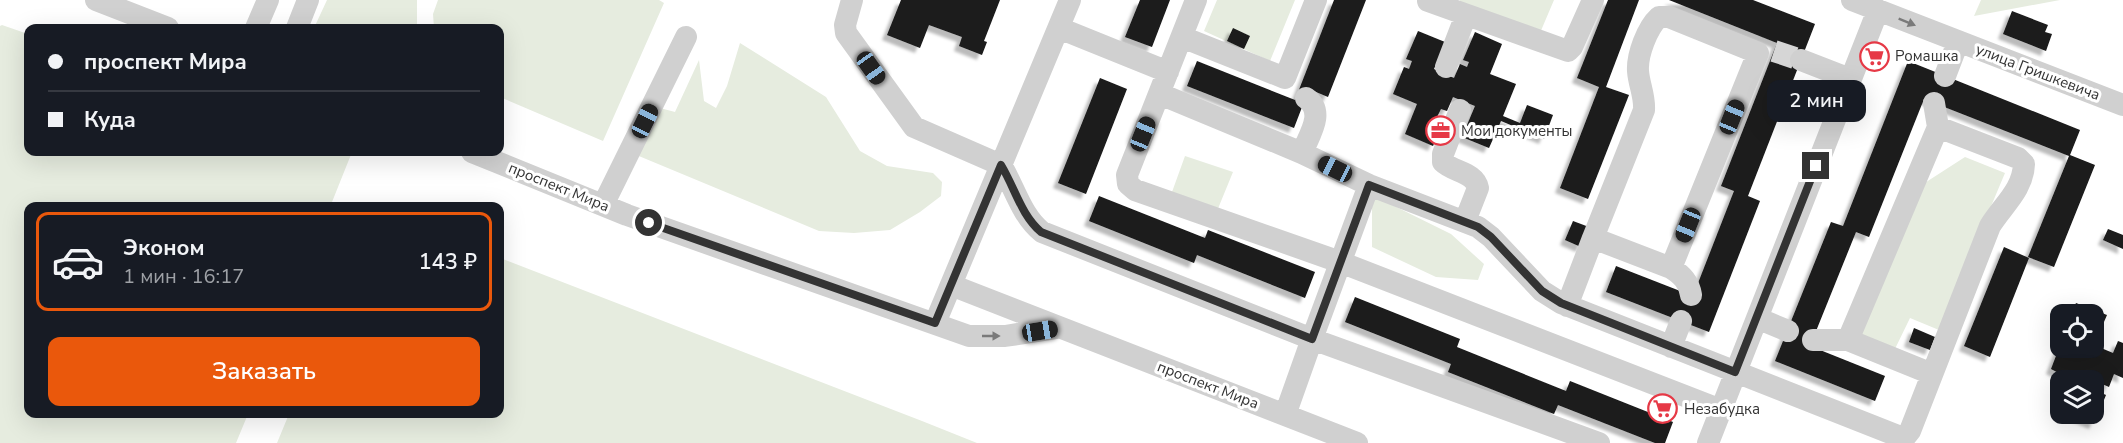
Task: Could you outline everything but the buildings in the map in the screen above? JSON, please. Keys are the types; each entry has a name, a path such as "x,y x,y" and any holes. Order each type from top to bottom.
{"street":[{"path":"96,0 158,24"},
{"path":"258,24 268,0"},
{"path":"299,24 308,0"},
{"path":"852,0 845,25 846,33 908,120 923,132 1001,165 1031,224 1041,232 1312,339 1599,443"},
{"path":"935,323 1070,0"},
{"path":"1196,0 1127,175 1128,184 1135,190 1340,262 1721,410"},
{"path":"1296,90 1316,0"},
{"path":"1428,1 1568,51 1572,47 1593,0"},
{"name":"улица Гришкевича","path":"1852,0 2123,105"},
{"path":"1708,443 1878,10"},
{"path":"1446,67 1466,15"},
{"path":"1567,306 1644,110 1644,98 1638,72 1639,60 1652,24 1659,17 1669,17 1766,52 1671,268"},
{"path":"1059,28 1168,72"},
{"path":"603,205 686,37"},
{"path":"1182,37 1296,90 1312,102 1316,109 1316,116 1302,153"},
{"path":"1945,76 1958,42"},
{"path":"1801,60 1850,79"},
{"path":"1160,94 1302,153 1369,185 1478,227 1491,237 1542,291 1567,306 1898,436 1905,436 1910,431 1990,226 2017,190 2023,172 2024,164 2018,158 1938,127"},
{"path":"1848,340 1938,127 1934,103"},
{"path":"1460,110 1443,154 1443,162 1477,182 1478,188 1465,221"},
{"name":"проспект Мира","path":"482,156 603,205 969,336 1005,336 1058,328"},
{"path":"1285,415 1369,185"},
{"path":"1593,238 1671,268 1686,280 1691,295"},
{"name":"проспект Мира","path":"951,285 1357,443"},
{"path":"1756,318 1788,331"},
{"path":"1671,346 1681,321"},
{"path":"1813,340 1848,340 1932,375"}],"shaded area":[{"path":"327,0 417,0 417,24 316,24"},
{"path":"438,0 659,0 664,3 603,141 504,99 504,24 434,24 433,14"},
{"path":"1217,0 1295,0 1270,61 1204,31"},
{"path":"1460,0 1554,0 1537,40 1456,12"},
{"path":"1981,0 2060,0 1974,16"},
{"path":"0,26 24,33 24,156 350,156 332,202 24,202 24,418 246,418 236,443 0,443"},
{"path":"740,43 826,97 860,151 887,166 933,173 942,182 941,196 890,230 854,233 819,231 634,154 660,108 675,112 699,60 704,101 716,108 727,86"},
{"path":"1185,156 1233,172 1217,211 1172,192"},
{"path":"1965,157 2005,173 1939,330 1910,318 1893,353 1857,338 1920,186"},
{"path":"1372,195 1451,234 1484,264 1478,280 1436,277 1372,247"},
{"path":"504,260 977,443 277,443 287,418 504,418"}],"tunnel":[{"path":"1774,51 1801,60"}],"place":[{"name":"Ромашка","path":"1874,56"},
{"name":"Мои документы","path":"1440,131"},
{"name":"Незабудка","path":"1663,409"}],"route":[{"path":"649,223 935,323 1001,165 1031,224 1041,232 1312,339 1369,185 1478,227 1491,237 1542,291 1561,303 1735,372 1816,166"}]}
